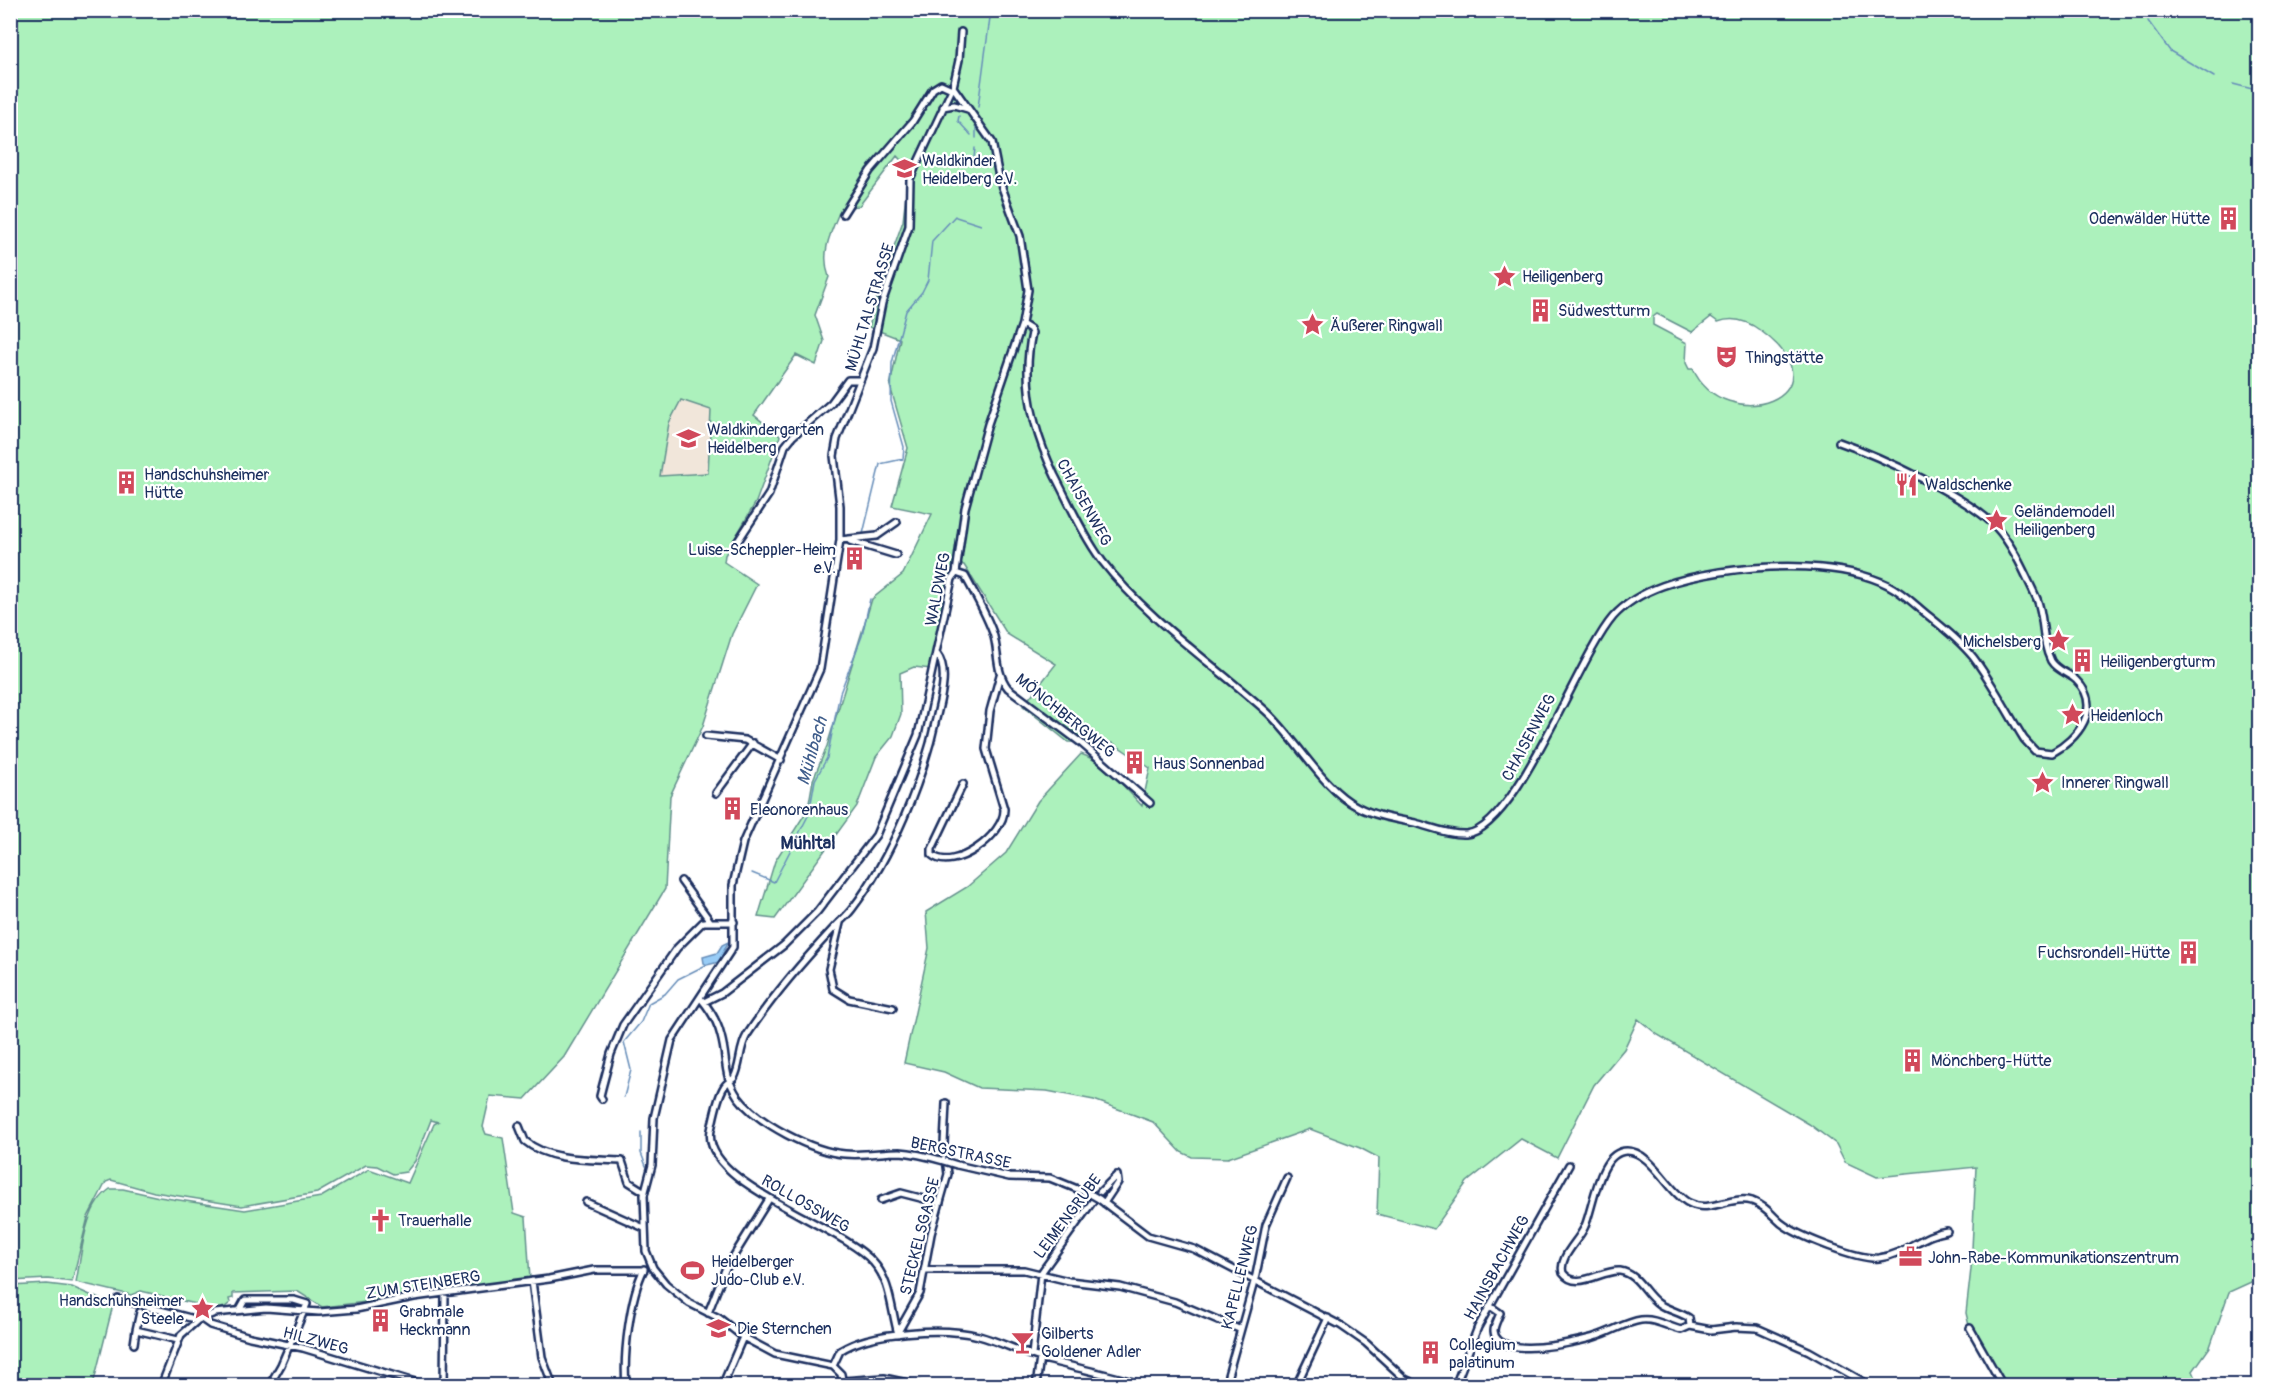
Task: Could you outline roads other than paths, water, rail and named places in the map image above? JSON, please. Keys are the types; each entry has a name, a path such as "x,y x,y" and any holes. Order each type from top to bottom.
{"street":[{"path":"843,214 870,171 913,121 933,89 941,84 952,88 959,60 961,32"},
{"name":"MÜHLTALSTRASSE","path":"833,1366 775,1354 743,1337 708,1313 688,1304 666,1284 650,1263 644,1228 645,1192 652,1164 654,1118 670,1047 680,1026 703,1001 710,982 733,947 733,885 741,850 820,669 840,540 840,506 834,456 841,424 873,348 882,303 909,226 909,182 952,88"},
{"name":"WALDWEG","path":"703,1001 719,995 784,945 817,912 876,835 918,735 952,579 956,573 965,508 988,424 1022,324 1028,282 1020,236 1000,182 992,142 952,88"},
{"path":"943,107 958,106 971,111"},
{"name":"CHAISENWEG","path":"1022,324 1032,333 1028,365 1033,417 1038,440 1081,527 1103,562 1167,626 1278,722 1342,797 1367,811 1461,834 1482,828 1499,811 1524,777 1576,675 1612,618 1638,597 1670,584 1711,573 1756,568 1834,569 1866,577 1892,587 1967,651 2032,749 2041,754 2052,753 2068,744 2085,723 2086,698 2082,687 2072,676 2052,661 2037,599 2000,532 1979,513 1935,487 1881,458 1839,441"},
{"path":"736,544 767,497 781,454 789,440 831,403 848,380 860,380"},
{"path":"840,540 880,535 897,522"},
{"path":"850,540 896,555"},
{"name":"MÖNCHBERGWEG","path":"956,573 965,576 990,627 996,643 1000,675 1015,695 1081,743 1150,803"},
{"name":"ROLLOSSWEG","path":"898,1334 884,1278 874,1263 861,1250 825,1227 769,1199 726,1167 712,1149 711,1129 723,1088 734,1077 741,1048 749,1032 801,966 855,904 894,840 925,760 942,682 942,663 937,654"},
{"path":"963,784 932,849 932,855 940,860 945,861 979,847 995,832 1004,816 986,748 990,711 1000,675"},
{"path":"706,736 753,743 781,760"},
{"path":"716,793 753,743"},
{"path":"681,881 710,921"},
{"path":"602,1099 600,1096 611,1054 623,1025 683,940 700,925 710,921 734,922"},
{"path":"840,923 829,969 832,987 849,999 893,1008"},
{"path":"710,982 719,995"},
{"name":"BERGSTRASSE","path":"703,1001 722,1037 729,1082 738,1097 753,1112 774,1127 807,1144 844,1154 898,1152 1009,1177 1050,1178 1092,1195 1148,1236 1194,1250 1328,1318 1366,1343 1405,1378 1420,1386"},
{"name":"STECKELSGASSE","path":"898,1334 919,1296 949,1169 944,1144 946,1103"},
{"path":"519,1126 525,1141 542,1151 578,1158 622,1161 629,1182 645,1192"},
{"path":"1690,1326 1689,1318 1657,1303 1627,1273 1614,1271 1577,1281 1568,1279 1563,1273 1563,1260 1584,1230 1605,1166 1616,1154 1629,1151 1642,1156 1692,1204 1706,1206 1739,1200 1753,1201 1787,1227 1861,1257 1889,1256 1934,1233 1947,1231"},
{"name":"HAINSBACHWEG","path":"1455,1386 1472,1340 1569,1165"},
{"name":"LEIMENGRUBE","path":"1041,1273 1098,1194 1117,1175 1118,1182 1102,1201"},
{"name":"KAPELLENWEG","path":"1225,1386 1254,1280 1266,1225 1287,1178"},
{"path":"881,1200 901,1193 940,1203"},
{"path":"708,1313 725,1270 769,1199"},
{"path":"586,1202 644,1228"},
{"path":"626,1386 625,1370 630,1330 644,1270 650,1263"},
{"name":"ZUM STEINBERG","path":"118,1299 199,1319 215,1313 240,1309 306,1312 356,1309 594,1270 644,1270"},
{"path":"924,1270 1041,1273 1069,1281 1120,1287 1175,1302 1239,1329"},
{"path":"1032,1356 1041,1273"},
{"path":"532,1281 542,1357 553,1386"},
{"path":"444,1294 444,1386"},
{"path":"240,1309 245,1300 294,1300 307,1303 306,1312 269,1386"},
{"path":"1490,1306 1500,1313 1494,1329 1496,1336 1503,1343 1519,1347 1569,1343 1597,1336 1641,1320 1660,1322 1681,1330 1690,1326 1711,1330 1736,1327 1757,1328 1809,1351 1871,1386"},
{"path":"134,1344 140,1312"},
{"path":"1296,1386 1328,1318"},
{"path":"161,1386 178,1340 199,1319"},
{"name":"HILZWEG","path":"199,1319 216,1327 428,1386"},
{"path":"1970,1328 2003,1386"},
{"path":"136,1330 178,1340"},
{"path":"921,1386 884,1378 843,1383 840,1372 833,1366 837,1354 845,1348 898,1334 961,1332 1032,1356 1146,1386"},
{"path":"722,1386 743,1337"},
{"path":"1035,1386 1040,1358"}],"water":[{"path":"728,942 719,962 707,965 704,963 703,957 717,953 722,945"}],"waterway":[{"name":"Mühlbach","path":"978,107 991,10"},
{"path":"2140,10 2145,16"},
{"path":"2148,21 2170,51 2214,77"},
{"path":"2233,84 2260,91"},
{"path":"959,116 958,121 971,135"},
{"name":"Mühlbach","path":"976,125 976,138"},
{"name":"Mühlbach","path":"974,158 975,148"},
{"name":"Mühlbach","path":"863,534 880,464 903,459 904,447 891,401 892,363 906,311 922,292 928,280 932,241 955,216"},
{"path":"956,217 981,225"},
{"name":"Mühlbach","path":"752,873 774,882 809,814 815,780 827,758 840,693 862,636 870,599"},
{"name":"Mühlbach","path":"729,943 730,932"},
{"name":"Mühlbach","path":"624,1097 631,1070 624,1042 641,1022 649,1003 665,994 678,979 708,964"},
{"name":"Mühlbach","path":"641,1132 641,1153 646,1166"}],"place":[{"name":"Waldkinder Heidelberg e.V.","path":"904,169"},
{"name":"Odenwälder Hütte","path":"2228,218"},
{"name":"Heiligenberg","path":"1504,276"},
{"name":"Südwestturm","path":"1540,310"},
{"name":"Äußerer Ringwall","path":"1312,325"},
{"name":"Thingstätte","path":"1727,357"},
{"name":"Waldkindergarten Heidelberg","path":"689,438"},
{"name":"Handschuhsheimer Hütte","path":"126,483"},
{"name":"Waldschenke","path":"1907,484"},
{"name":"Geländemodell Heiligenberg","path":"1996,520"},
{"name":"Luise-Scheppler-Heim e.V.","path":"854,558"},
{"name":"Michelsberg","path":"2059,641"},
{"name":"Heiligenbergturm","path":"2082,661"},
{"name":"Heidenloch","path":"2072,715"},
{"name":"Haus Sonnenbad","path":"1135,763"},
{"name":"Innerer Ringwall","path":"2043,782"},
{"name":"Eleonorenhaus","path":"732,809"},
{"name":"Fuchsrondell-Hütte","path":"2188,952"},
{"name":"Mönchberg-Hütte","path":"1913,1060"},
{"name":"Trauerhalle","path":"380,1220"},
{"name":"John-Rabe-Kommunikationszentrum","path":"1910,1257"},
{"name":"Heidelberger Judo-Club e.V.","path":"693,1270"},
{"name":"Handschuhsheimer Steele","path":"202,1309"},
{"name":"Grabmale Heckmann","path":"381,1320"},
{"name":"Die Sternchen","path":"719,1328"},
{"name":"Gilberts Goldener Adler","path":"1023,1342"},
{"name":"Collegium palatinum","path":"1431,1353"}],"district":[{"name":"Mühltal","path":"808,843"}]}
